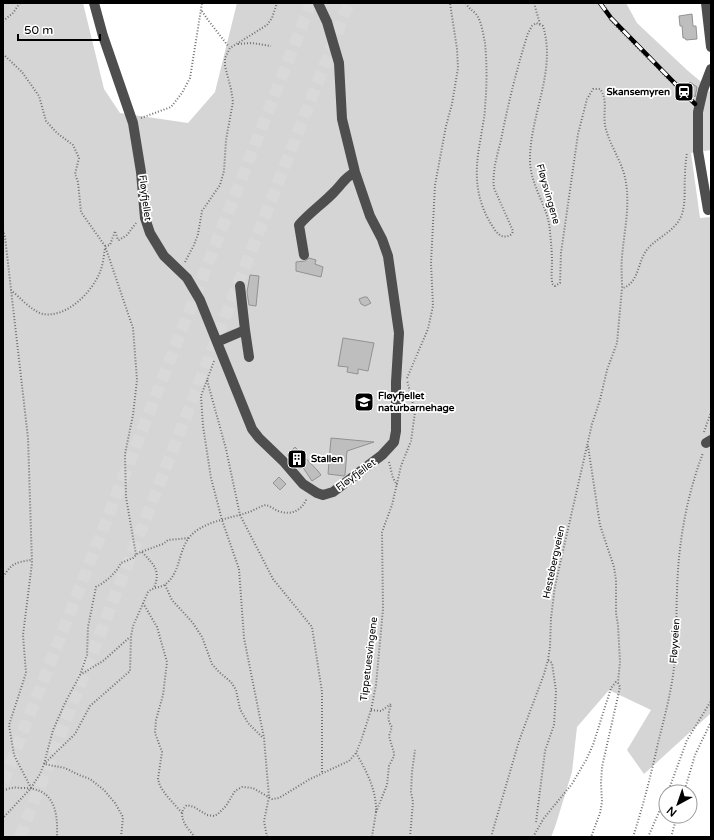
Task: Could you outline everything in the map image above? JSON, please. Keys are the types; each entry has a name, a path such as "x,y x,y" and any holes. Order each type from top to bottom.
{"street":[{"name":"Fløyfjellet","path":"94,3 103,36 133,123 141,172 145,218 150,233 164,256 180,270 194,287 252,429 303,484 317,493 328,494 382,455 394,442 396,431 396,382 399,333 388,256 382,239 370,216 356,172 342,119 339,63 327,22 318,3"},
{"path":"706,3 711,47"},
{"path":"708,210 698,151 698,112 703,90 711,69"},
{"path":"304,255 299,225 309,213 336,190 346,178 356,172"},
{"path":"240,286 244,330 249,357"},
{"path":"218,344 244,330"}],"path":[{"path":"3,21 13,13 20,3"},
{"path":"133,123 144,116 171,107 182,93 190,78 202,3"},
{"path":"180,270 194,245 198,234 202,211 220,185 224,171 226,140 233,102 225,66 225,58 230,48 264,27 272,18 277,3"},
{"path":"404,384 432,317 433,295 431,262 435,185 458,68 457,49 450,3"},
{"path":"466,3 476,15 483,30 486,59 485,108 476,175 477,187 483,210 497,233 501,236 509,236 513,231 494,188 494,169 505,118 524,46 532,26 536,23 540,24 534,3"},
{"path":"602,3 612,18 610,20 680,91"},
{"path":"202,10 230,48"},
{"name":"Fløysvingene","path":"540,24 543,26 545,32 548,46 548,59 546,78 536,116 530,163 535,183 548,216 552,281 555,286 558,286 561,278 561,253 578,134 587,99 593,89 597,88 604,94 605,124 611,144 620,159 626,183 627,211 622,256 622,288"},
{"path":"238,44 252,43 271,46"},
{"path":"3,54 22,72 39,96 46,121 56,133 73,145 79,158 75,174 78,182 81,212 105,246 132,328 137,380 133,415 125,454 126,497 136,555"},
{"path":"622,288 629,285 633,281 641,259 647,250 654,242 673,228 682,215 684,207 684,173 688,151"},
{"path":"105,246 110,246 115,231 118,240 127,235 135,225 138,214 144,208"},
{"path":"3,230 28,438 32,560 23,635 26,673 9,725 14,755 31,788"},
{"path":"11,290 31,308 43,314 58,313 75,305 91,290 101,271 105,246"},
{"name":"Hestebergveien","path":"491,837 519,741 548,660 555,586 592,424 600,400 607,370 617,343 622,288"},
{"path":"218,344 201,396 203,426 211,478 222,520 239,569 244,638 264,738 269,797 264,820 267,837"},
{"name":"Tippetuesvingene","path":"269,797 276,799 280,798 310,779 349,761 356,752 371,710 376,685 383,609 382,532 392,506 401,466 411,441 415,412 407,379"},
{"path":"207,380 226,449 240,515 273,578 312,627 322,692 322,774"},
{"name":"Fløyveien","path":"633,837 649,784 665,716 677,642 677,593 683,527 694,477 708,442 704,441 703,437 711,412"},
{"path":"588,445 600,526 614,568 616,580 616,613 620,662 618,683 620,687 602,767 602,802 600,813 591,837"},
{"path":"382,455 387,458 389,462 393,478 397,485"},
{"path":"44,764 75,734 90,706 130,671 131,636 133,626 143,603 148,592 154,588 159,588 165,585 177,570 184,546 189,538 200,529 266,505 285,513 299,510 304,505 311,490"},
{"path":"3,818 31,788 40,774 53,730 80,675 86,655 88,627 96,587 107,580 121,563 133,558 136,555 163,544 168,540 189,538"},
{"path":"142,552 157,569 157,579 154,588"},
{"path":"3,577 9,568 17,562 32,560"},
{"path":"165,585 172,600 202,637 212,664 231,682 236,690 240,709 248,723 264,738"},
{"path":"143,603 157,627 166,662 163,695 156,720 155,732 162,752 158,779 160,786 182,813 185,824 195,837"},
{"path":"80,675 103,661 131,636"},
{"path":"536,822 545,751 554,725 556,691 552,663 548,660"},
{"path":"533,837 544,818 578,775 593,745 610,688 616,682 618,683"},
{"path":"671,784 687,740 711,701"},
{"path":"371,710 381,711 390,704 388,713 392,726 389,736 394,754 388,766 387,785 376,812 372,837"},
{"path":"686,784 694,755 711,722"},
{"path":"410,837 413,802 411,792 412,772 415,750"},
{"path":"356,752 365,769 374,794 376,812"},
{"path":"44,764 65,768 90,779 104,790 115,803 123,817 121,837"},
{"path":"182,813 185,807 190,805 207,815 214,816 226,806 234,791 242,787 253,788 269,797"},
{"path":"3,790 12,788 31,788 46,795 54,805 58,820 57,837"},
{"path":"648,837 658,814"},
{"path":"671,837 675,824"}],"shaded area":[{"path":"3,3 83,3 104,89 120,113 188,123 215,92 237,3 626,3 637,23 707,87 711,94 711,150 691,153 700,218 711,217 711,713 644,774 627,750 651,710 609,690 577,727 572,772 551,837 3,837"}],"building":[{"path":"692,14 693,26 696,26 697,39 686,40 683,38 679,16"},
{"name":"Skansemyren","path":"690,82 697,87 695,97 685,88"},
{"path":"309,258 316,260 315,264 323,267 321,277 296,271 296,262 305,261"},
{"path":"250,275 259,276 256,306 249,305 247,292"},
{"path":"367,297 371,303 365,306 361,304 359,299"},
{"path":"343,338 374,343 368,371 358,369 358,374 347,372 348,367 338,366"},
{"path":"331,438 374,442 347,451 344,476 328,474"},
{"path":"295,447 321,475 312,481 302,466 300,469 296,466 287,455"},
{"path":"279,477 286,484 280,490 273,483"}],"tunnel":[{"path":"3,782 311,3"},
{"path":"20,837 349,3"}],"railway":[{"path":"600,3 611,18 695,104"}],"place":[{"name":"Skansemyren","path":"684,92"},
{"name":"Fløyfjellet naturbarnehage","path":"364,402"},
{"name":"Stallen","path":"297,459"}]}
